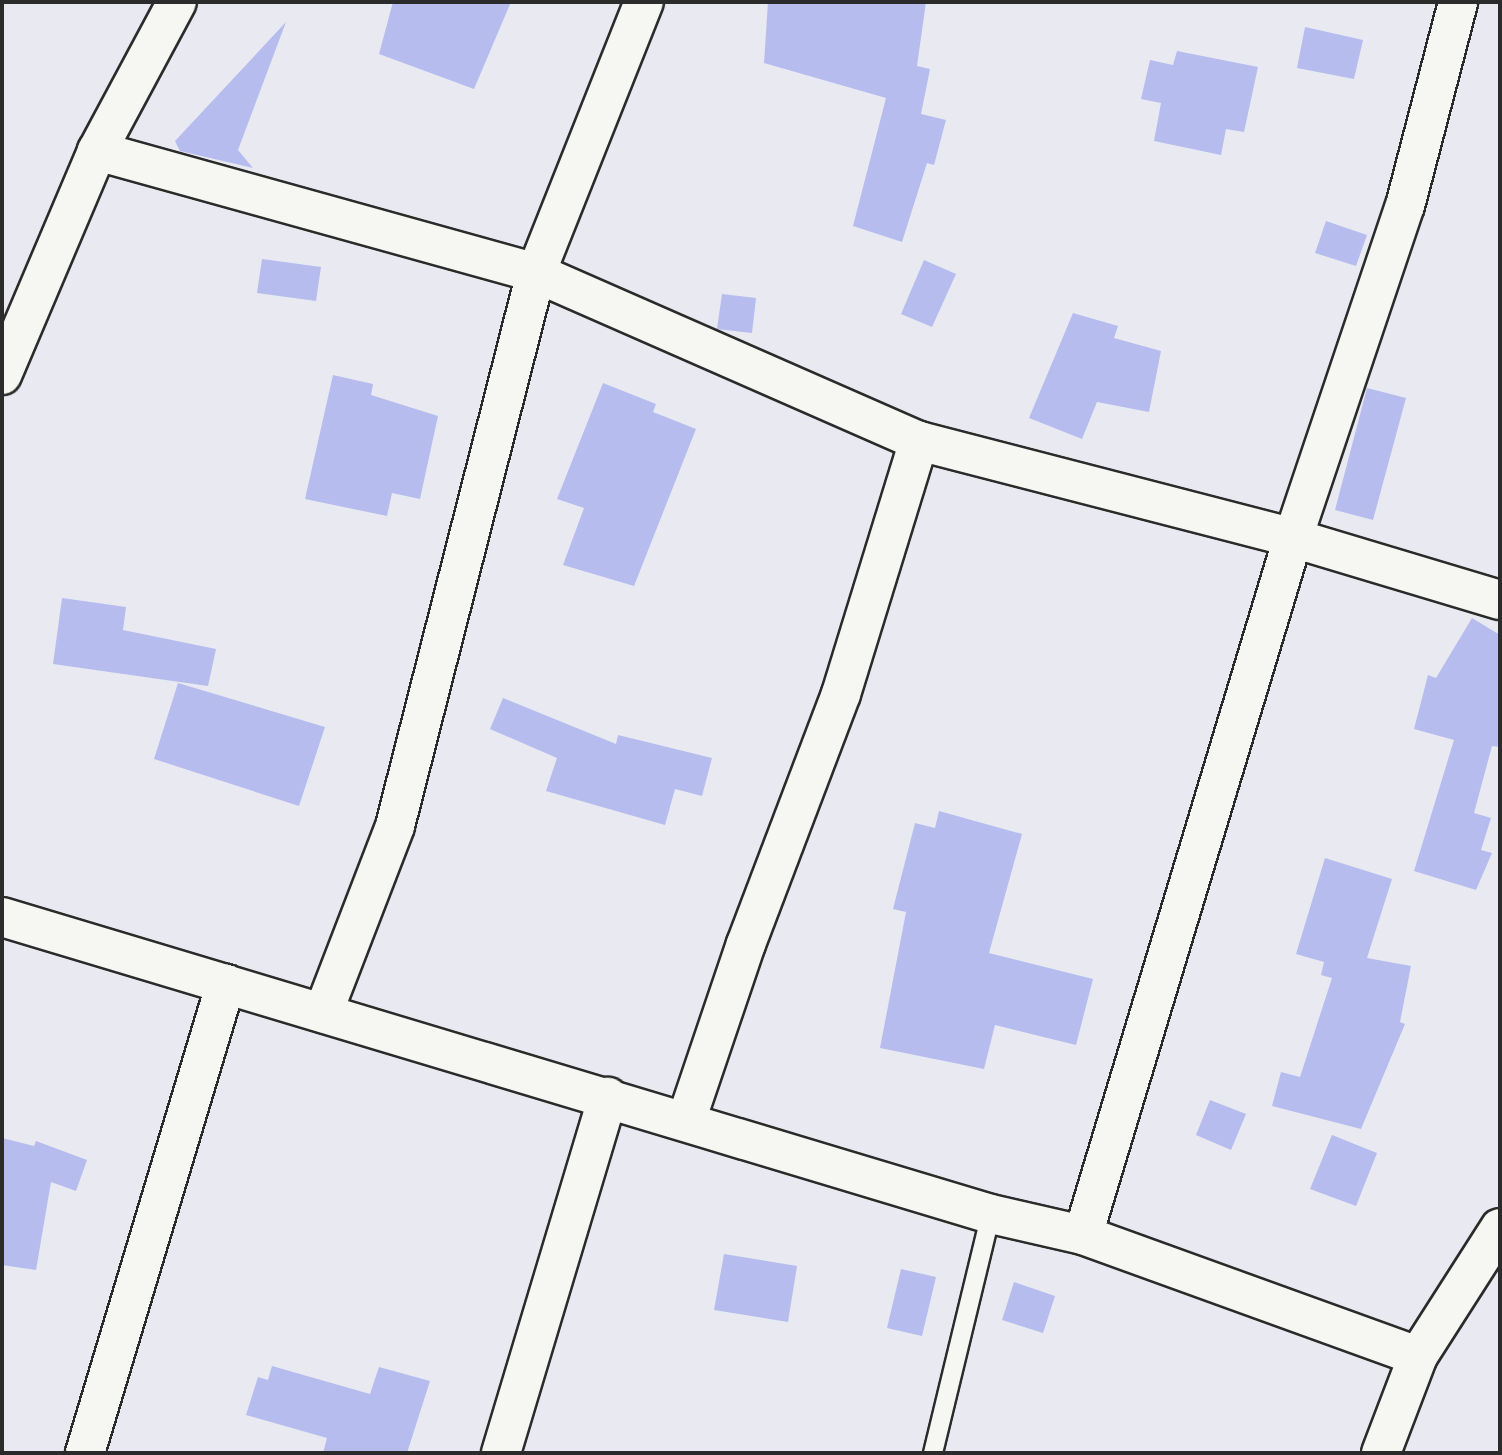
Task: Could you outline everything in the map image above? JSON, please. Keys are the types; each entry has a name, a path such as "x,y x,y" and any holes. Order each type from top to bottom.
{"street":[{"path":"2,375 97,151 177,2"},
{"path":"323,1013 395,826 536,273 644,2"},
{"path":"1083,1235 1293,538 1405,206 1458,2"},
{"path":"97,151 536,273 919,441 1293,538 1500,600"},
{"path":"686,1121 746,944 841,694 919,441"},
{"path":"2,917 991,1214 1083,1235 1418,1356"},
{"path":"85,1453 226,984"},
{"path":"501,1453 608,1097"},
{"path":"1381,1453 1418,1356 1500,1228"}],"lane":[{"path":"933,1453 991,1214"}],"building":[{"path":"393,2 511,2 474,89 379,54"},
{"path":"768,2 926,2 917,66 930,69 921,114 946,120 934,165 927,163 902,242 853,226 886,98 764,63"},
{"path":"286,22 238,150 253,168 180,151 175,141"},
{"path":"1305,27 1363,40 1354,79 1297,68"},
{"path":"1177,51 1258,67 1244,132 1226,129 1221,155 1154,141 1161,103 1141,99 1150,60 1173,65"},
{"path":"1326,221 1367,235 1356,266 1315,253"},
{"path":"262,259 321,267 316,301 257,293"},
{"path":"924,260 956,274 932,327 901,314"},
{"path":"722,294 756,298 752,333 717,329"},
{"path":"1073,313 1118,326 1114,338 1161,351 1149,412 1097,402 1082,439 1029,418"},
{"path":"333,375 373,384 371,395 438,416 420,499 392,493 387,516 305,499"},
{"path":"603,383 656,404 653,412 696,429 634,586 563,565 584,508 557,499"},
{"path":"1367,388 1406,398 1373,520 1335,510"},
{"path":"62,598 126,607 123,630 216,649 208,686 53,664"},
{"path":"1472,618 1500,635 1500,747 1492,746 1474,813 1491,818 1481,850 1492,853 1476,890 1414,871 1454,740 1414,729 1428,675 1436,678"},
{"path":"178,683 325,727 299,806 154,759"},
{"path":"503,698 616,744 618,735 712,758 702,796 675,789 665,825 546,791 557,758 490,729"},
{"path":"939,811 1022,834 989,953 1093,979 1076,1045 995,1025 984,1069 880,1048 906,912 893,909 915,823 935,828"},
{"path":"1325,858 1392,879 1367,958 1411,966 1400,1022 1405,1024 1361,1129 1272,1106 1281,1072 1300,1077 1332,978 1321,975 1324,962 1296,954"},
{"path":"1210,1100 1246,1114 1231,1150 1196,1135"},
{"path":"1332,1135 1377,1153 1356,1206 1310,1189"},
{"path":"2,1138 34,1146 36,1141 87,1160 76,1191 51,1182 36,1270 2,1265"},
{"path":"724,1254 797,1266 788,1322 714,1310"},
{"path":"901,1269 936,1277 922,1336 887,1328"},
{"path":"1014,1282 1055,1296 1043,1333 1002,1320"},
{"path":"272,1366 370,1394 379,1367 430,1381 407,1453 323,1453 327,1438 246,1415 258,1377 268,1380"}]}
